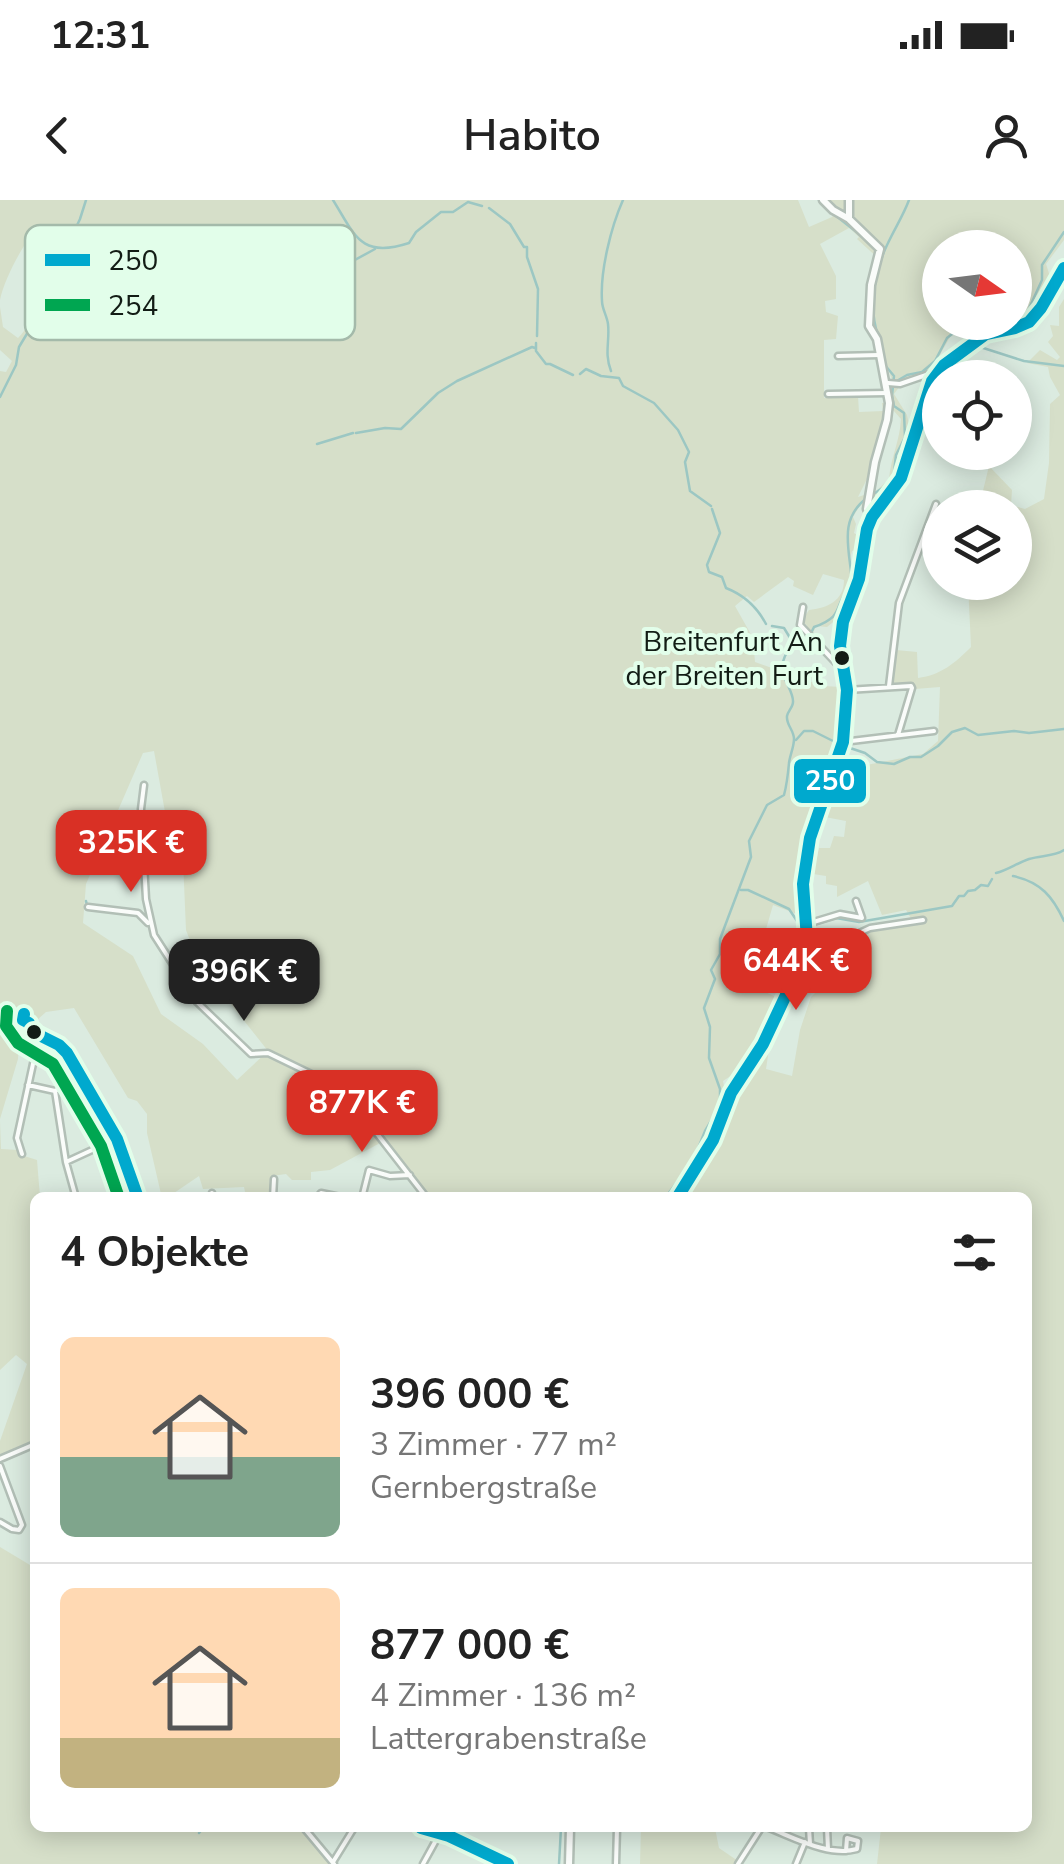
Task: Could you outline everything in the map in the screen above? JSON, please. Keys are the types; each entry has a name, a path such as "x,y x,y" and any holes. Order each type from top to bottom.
{"main road":[{"path":"823,200 880,249 871,285 869,324 889,386 887,420 867,508 872,517"},
{"path":"849,219 850,200"},
{"path":"949,360 986,334 1029,322 1064,268"},
{"path":"680,1192 713,1140 731,1093 763,1044 804,952 804,884 810,838 843,742 847,690 840,646 842,630 860,579 872,517 901,478 922,410"},
{"path":"569,1864 570,1832"}],"street":[{"path":"838,356 879,355"},
{"path":"828,394 889,386 922,376"},
{"path":"889,686 899,604 922,542"},
{"path":"803,607 800,625 837,664 843,665"},
{"path":"847,690 908,685 912,688 898,734"},
{"path":"843,742 934,731"},
{"path":"144,784 141,810 148,913 164,952 193,996 251,1054 268,1053 330,1083 423,1192"},
{"path":"806,924 840,914 862,918 856,902"},
{"path":"88,906 148,913"},
{"path":"140,914 152,927"},
{"path":"804,952 818,952 870,928 923,920"},
{"path":"29,1030 64,1048 117,1139 136,1192"},
{"path":"22,1154 17,1138 39,1036"},
{"path":"28,1086 54,1091 81,1076"},
{"path":"54,1091 74,1192"},
{"path":"66,1162 117,1139"},
{"path":"364,1192 369,1170 390,1176 410,1175"},
{"path":"274,1179 274,1192"},
{"path":"0,1522 16,1530 22,1525 0,1462 30,1447"},
{"path":"307,1832 333,1863 352,1832"},
{"path":"436,1832 508,1864"},
{"path":"616,1864 617,1832"},
{"path":"739,1864 759,1832"},
{"path":"779,1832 828,1849 846,1851"},
{"path":"792,1832 792,1837"},
{"path":"796,1864 808,1843 809,1832"},
{"path":"826,1832 828,1849"},
{"path":"432,1864 424,1862 440,1833"}],"green space":[{"path":"0,200 798,200 809,227 837,211 826,200 1064,200 1064,240 1046,264 1052,283 1032,313 1032,230 922,230 922,340 948,340 937,360 922,360 922,375 906,378 894,394 909,425 904,433 906,443 896,458 900,476 891,489 886,488 859,507 853,517 854,533 862,538 861,548 852,551 850,558 854,587 844,597 841,619 827,627 816,626 808,645 788,641 792,635 797,640 805,637 807,625 803,619 809,610 828,605 841,593 844,580 823,574 813,595 793,586 794,581 788,577 754,602 747,596 735,606 753,638 755,662 823,686 842,687 840,741 832,768 923,754 938,741 940,687 915,689 913,682 893,684 896,650 917,652 918,678 941,671 971,647 969,600 1032,600 1032,505 1044,499 1050,404 1060,395 1048,367 1030,360 1040,350 1057,360 1060,357 1048,342 1053,336 1050,325 1059,326 1059,307 1064,299 1064,1864 877,1864 881,1832 1032,1832 1032,1192 424,1192 382,1142 330,1170 311,1172 311,1180 292,1180 286,1174 272,1176 272,1192 245,1192 244,1187 203,1189 199,1176 175,1192 161,1192 147,1133 147,1114 137,1101 128,1098 74,1008 46,1012 19,1036 18,1059 0,1119 0,371 6,372 12,361 0,350 0,307 3,327 18,338 25,330 25,340 355,340 355,225 25,225 25,244 0,300","holes":["849,228 880,260 872,293 871,326 893,382 890,402 882,403 883,411 859,412 858,396 824,398 824,340 836,339 838,316 826,312 825,301 836,299 836,276 820,244","893,410 901,419 889,479 876,491 858,497 868,477 884,412","154,751 165,812 183,860 186,930 199,964 268,1051 237,1080 203,1044 161,1014 133,956 83,923 86,884 143,753","821,795 830,797 825,817 846,821 844,837 834,836 830,848 819,848 813,874 826,876 826,884 837,886 837,897 868,881 882,915 906,910 912,920 845,937 850,960 841,970 841,963 817,975 824,984 811,997 792,1076 766,1069 766,1044 737,1091 717,1144 692,1179 727,1103 723,1081 750,1063 764,1041 776,997 759,989 776,954 760,950 773,905 802,916 805,843"]},
{"path":"988,470 993,470 1012,490 983,490"},
{"path":"0,1121 1,1149 18,1150 21,1155 37,1160 40,1192 30,1192 30,1444 0,1457 0,1441 27,1364 16,1355 0,1370"},
{"path":"0,1547 30,1565 30,1832 306,1832 332,1864 0,1864"},
{"path":"641,1832 716,1832 719,1848 738,1861 736,1864 640,1864"}],"waterway":[{"path":"77,225 86,200"},
{"path":"333,200 348,225"},
{"path":"611,371 602,289 607,249 623,200"},
{"path":"819,200 867,241"},
{"path":"878,335 873,301 876,276 909,200"},
{"path":"355,234 369,246 393,247 409,243 416,232 441,212 453,212 468,202 482,206"},
{"path":"489,208 510,224 527,247 538,289 537,336"},
{"path":"1032,302 1042,280 1042,265 1064,232"},
{"path":"355,260 375,249"},
{"path":"0,397 25,337"},
{"path":"895,382 922,372 935,361 946,340"},
{"path":"536,343 536,351 546,364 573,375"},
{"path":"872,495 893,481 896,455 905,437 904,413 894,406 894,376 884,364 881,343"},
{"path":"974,345 1024,361 1064,366"},
{"path":"356,433 401,429 438,393 457,381 535,348"},
{"path":"580,374 586,369 619,378 623,386 654,403 678,430 689,452 685,462 690,491 711,506"},
{"path":"317,444 353,433"},
{"path":"670,1192 693,1161 720,1106 720,1089 709,1058 710,1027 704,1008 715,979 711,970 720,954 720,939 751,857 749,841 767,805 785,791 794,739 787,719 793,697 783,663 789,651 805,645 814,627 835,614 852,587 848,527 858,506 868,497"},
{"path":"712,509 720,533 707,565 709,572 722,577 726,588 749,602 766,624"},
{"path":"772,626 784,628 795,646"},
{"path":"844,746 877,762 894,764 921,757 952,732 965,728 978,735 1064,729"},
{"path":"796,740 804,731 813,731 837,743"},
{"path":"996,873 1064,850"},
{"path":"1013,876 1045,892 1064,921"},
{"path":"810,926 836,918 859,922 952,906 959,896 981,885 988,886 992,879"},
{"path":"741,890 789,909 801,927"},
{"path":"86,901 87,905"},
{"path":"559,1864 561,1832"}],"transit line":[{"name":"250","path":"681,1192 713,1140 731,1093 763,1044 801,963 807,939 803,884 810,838 843,742 847,690 840,646 843,622 859,579 867,529 901,478 932,381 944,365 986,334 1029,322 1064,268"},
{"name":"254","path":"7,1011 6,1026 18,1043 53,1064 101,1146 117,1192"},
{"name":"250","path":"24,1014 23,1020 29,1023 31,1031 67,1053 117,1139 136,1192"},
{"name":"250","path":"435,1832 508,1864"}],"place":[{"name":"Breitenfurt An der Breiten Furt","path":"842,658"}]}
